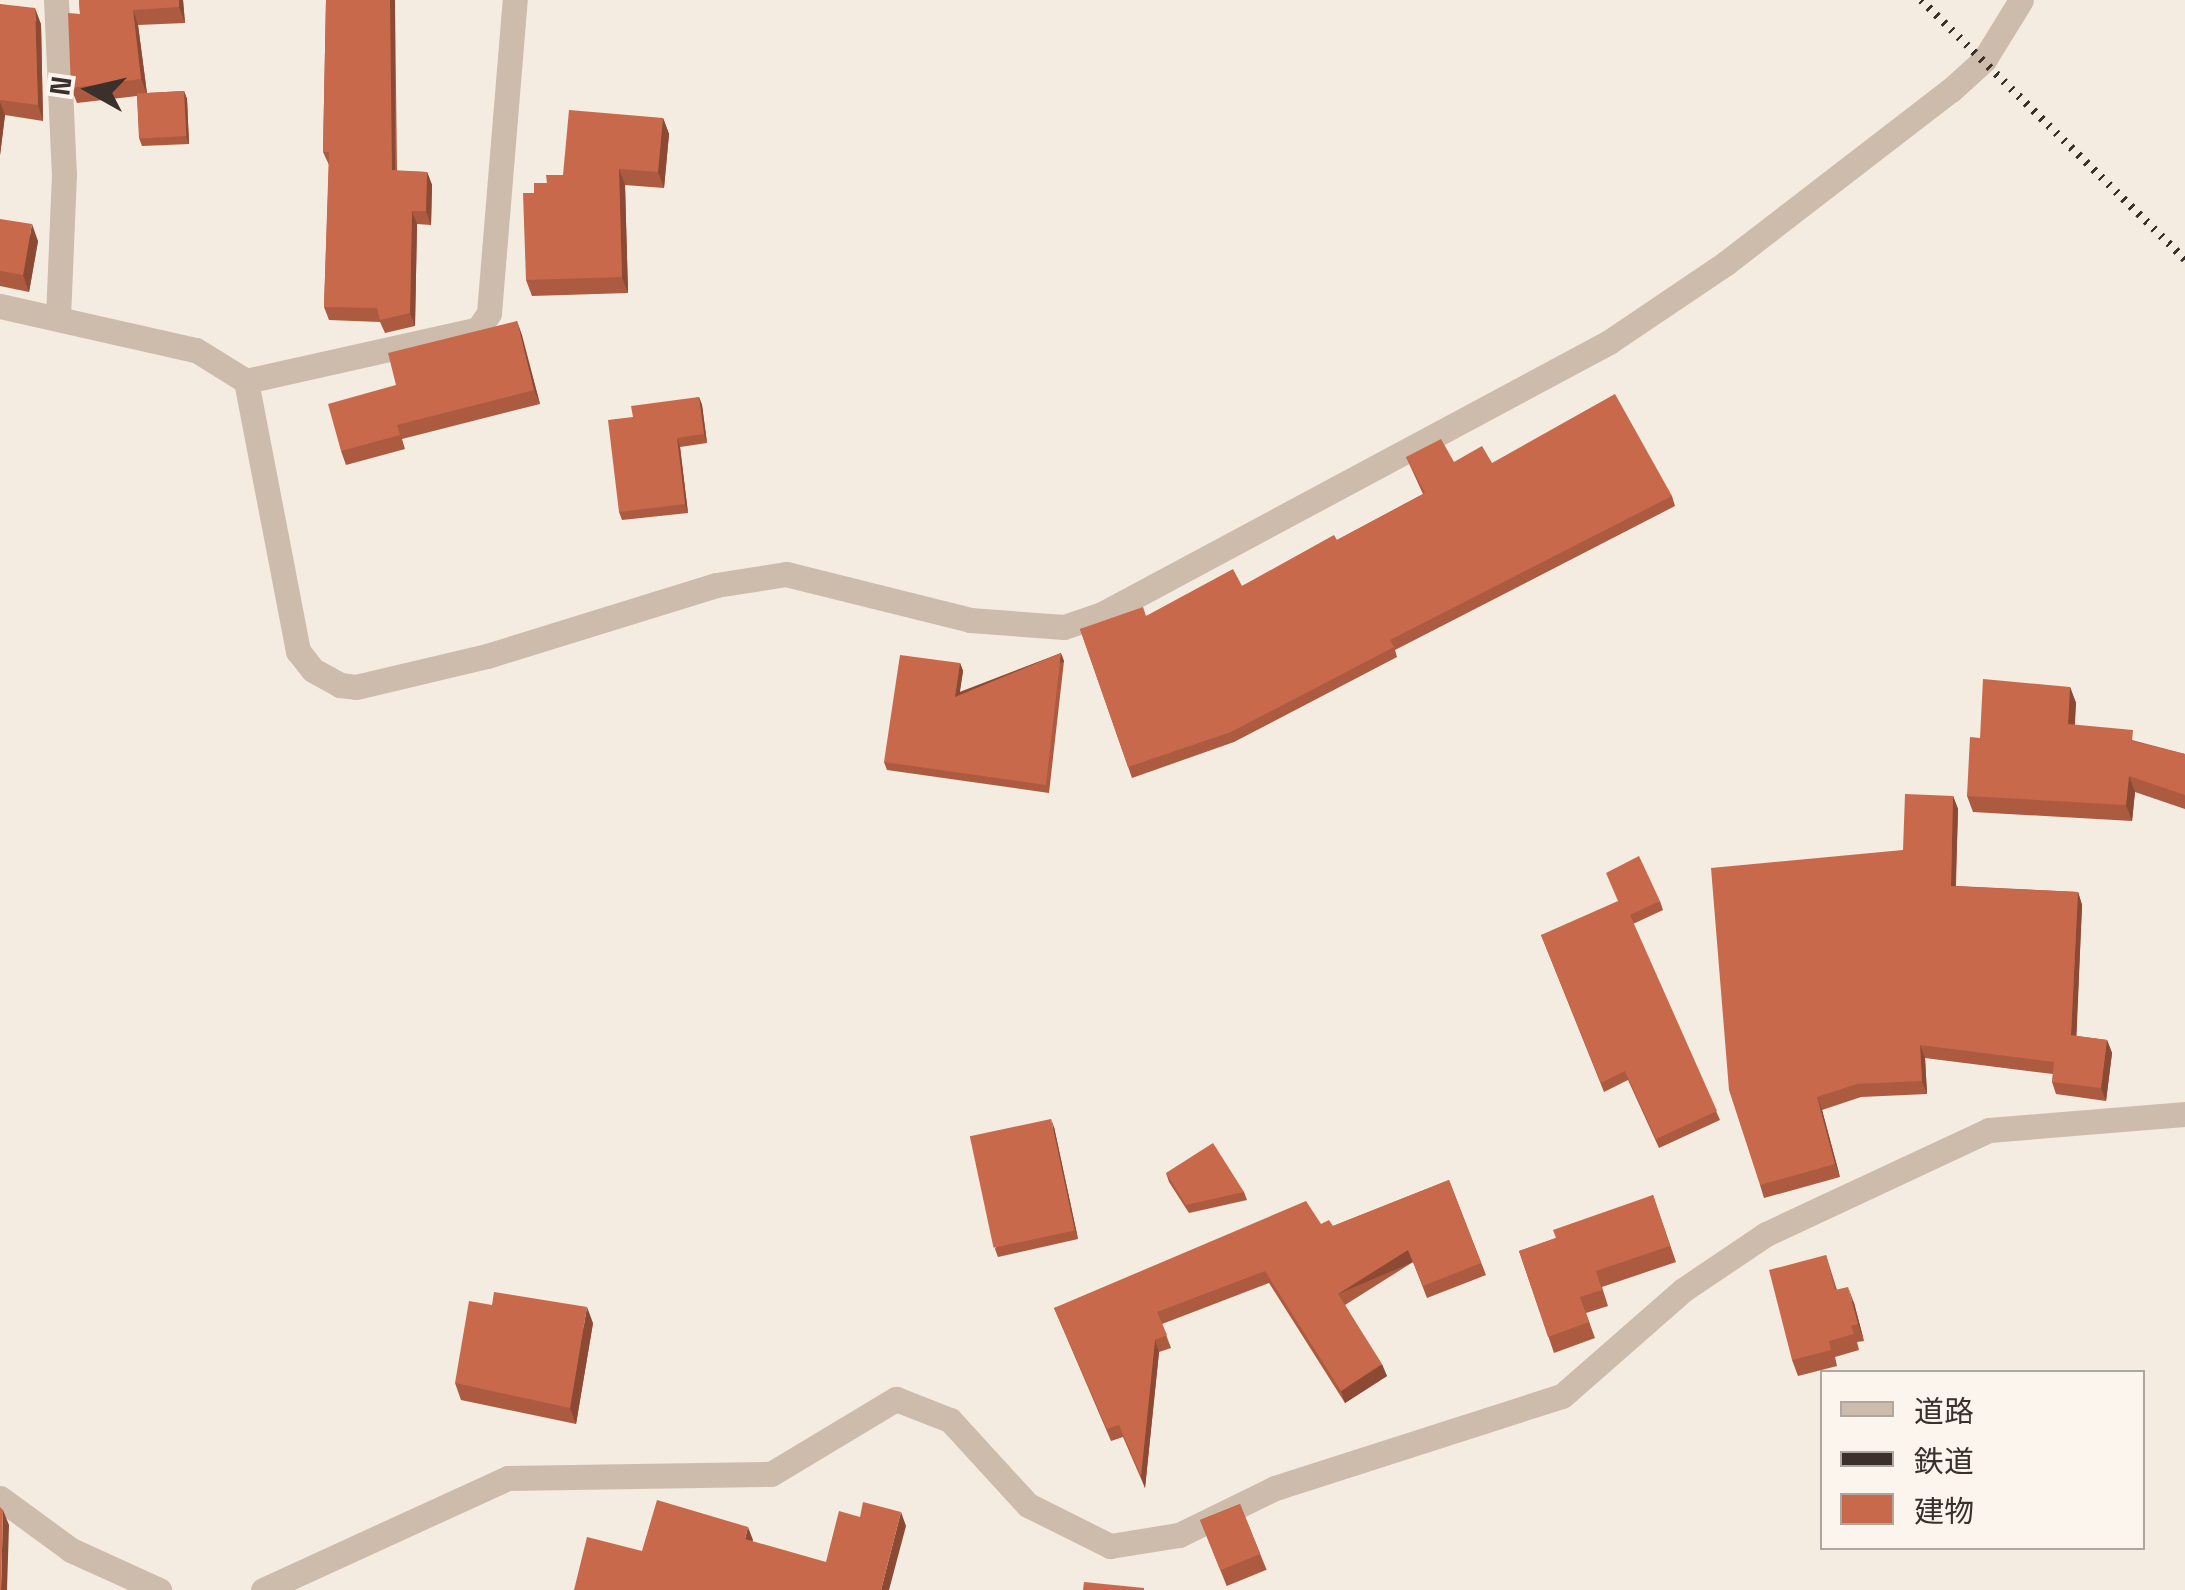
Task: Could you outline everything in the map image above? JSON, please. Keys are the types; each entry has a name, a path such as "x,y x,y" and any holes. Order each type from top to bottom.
{"street":[{"path":"56,0 64,174 58,316"},
{"path":"0,306 196,350 246,381 478,328 489,313 516,0"},
{"path":"246,381 298,651 314,670 340,684 356,687 486,656 716,585 786,574 970,620 1064,627 1119,604 1610,342 1726,264 1951,90 1984,60 2020,0"},
{"path":"263,1590 508,1478 771,1474 896,1398 950,1420 1028,1505 1110,1546 1179,1535 1275,1488 1562,1396 1682,1290 1766,1234 1988,1130 2185,1114"},
{"path":"0,1498 71,1550 159,1590"}],"building":[{"path":"79,0 179,0 179,7 133,10 141,79 71,88 68,13 80,14"},
{"path":"326,0 390,0 392,170 427,172 426,211 412,211 410,313 380,320 377,308 324,307 329,152 323,152"},
{"path":"0,4 35,8 38,105 0,100"},
{"path":"184,91 186,136 139,138 137,93"},
{"path":"569,110 663,118 658,172 619,169 622,277 526,280 523,193 534,193 534,183 547,183 546,175 563,175"},
{"path":"0,219 32,224 23,275 0,271"},
{"path":"517,321 534,390 397,425 400,435 341,451 328,404 396,385 388,353"},
{"path":"1615,394 1672,496 1390,640 1394,647 1231,732 1128,767 1080,629 1143,607 1146,616 1233,569 1242,586 1334,535 1337,540 1425,493 1406,457 1441,439 1454,462 1482,446 1492,463"},
{"path":"699,397 704,434 677,438 685,504 619,512 608,420 633,417 631,406"},
{"path":"1061,653 1046,785 884,762 900,655 960,663 955,697"},
{"path":"1983,679 2070,687 2068,724 2133,730 2132,741 2185,754 2185,795 2129,776 2126,805 1967,796 1970,737 1980,738"},
{"path":"1905,794 1953,796 1951,886 2078,892 2071,1035 2107,1040 2101,1088 2052,1082 2054,1062 1920,1045 1922,1081 1857,1084 1817,1097 1835,1164 1760,1185 1729,1090 1711,868 1903,850"},
{"path":"1639,856 1660,901 1630,915 1717,1111 1656,1139 1625,1071 1601,1083 1541,935 1618,901 1606,873"},
{"path":"1051,1119 1075,1231 994,1248 970,1136"},
{"path":"1213,1143 1244,1192 1186,1205 1166,1173"},
{"path":"1449,1180 1481,1263 1423,1286 1408,1250 1338,1294 1382,1364 1341,1391 1265,1271 1157,1312 1167,1335 1155,1340 1141,1476 1119,1425 1107,1429 1054,1308 1306,1201 1321,1224 1329,1220 1333,1226"},
{"path":"1653,1195 1670,1246 1596,1271 1602,1290 1580,1297 1589,1322 1548,1337 1519,1251 1556,1238 1553,1230"},
{"path":"1826,1255 1835,1290 1848,1287 1858,1324 1851,1326 1854,1334 1829,1341 1831,1350 1792,1360 1769,1270"},
{"path":"494,1292 587,1307 570,1408 455,1383 469,1301 492,1305"},
{"path":"657,1500 748,1527 745,1539 826,1562 839,1511 860,1517 863,1502 901,1512 881,1590 574,1590 587,1537 642,1551"},
{"path":"1240,1504 1260,1554 1220,1570 1200,1520"},
{"path":"0,1507 3,1510 1,1590 0,1590"},
{"path":"1084,1582 1144,1588 1144,1590 1083,1590"}],"railway":[{"path":"1921,0 2185,259"}]}
